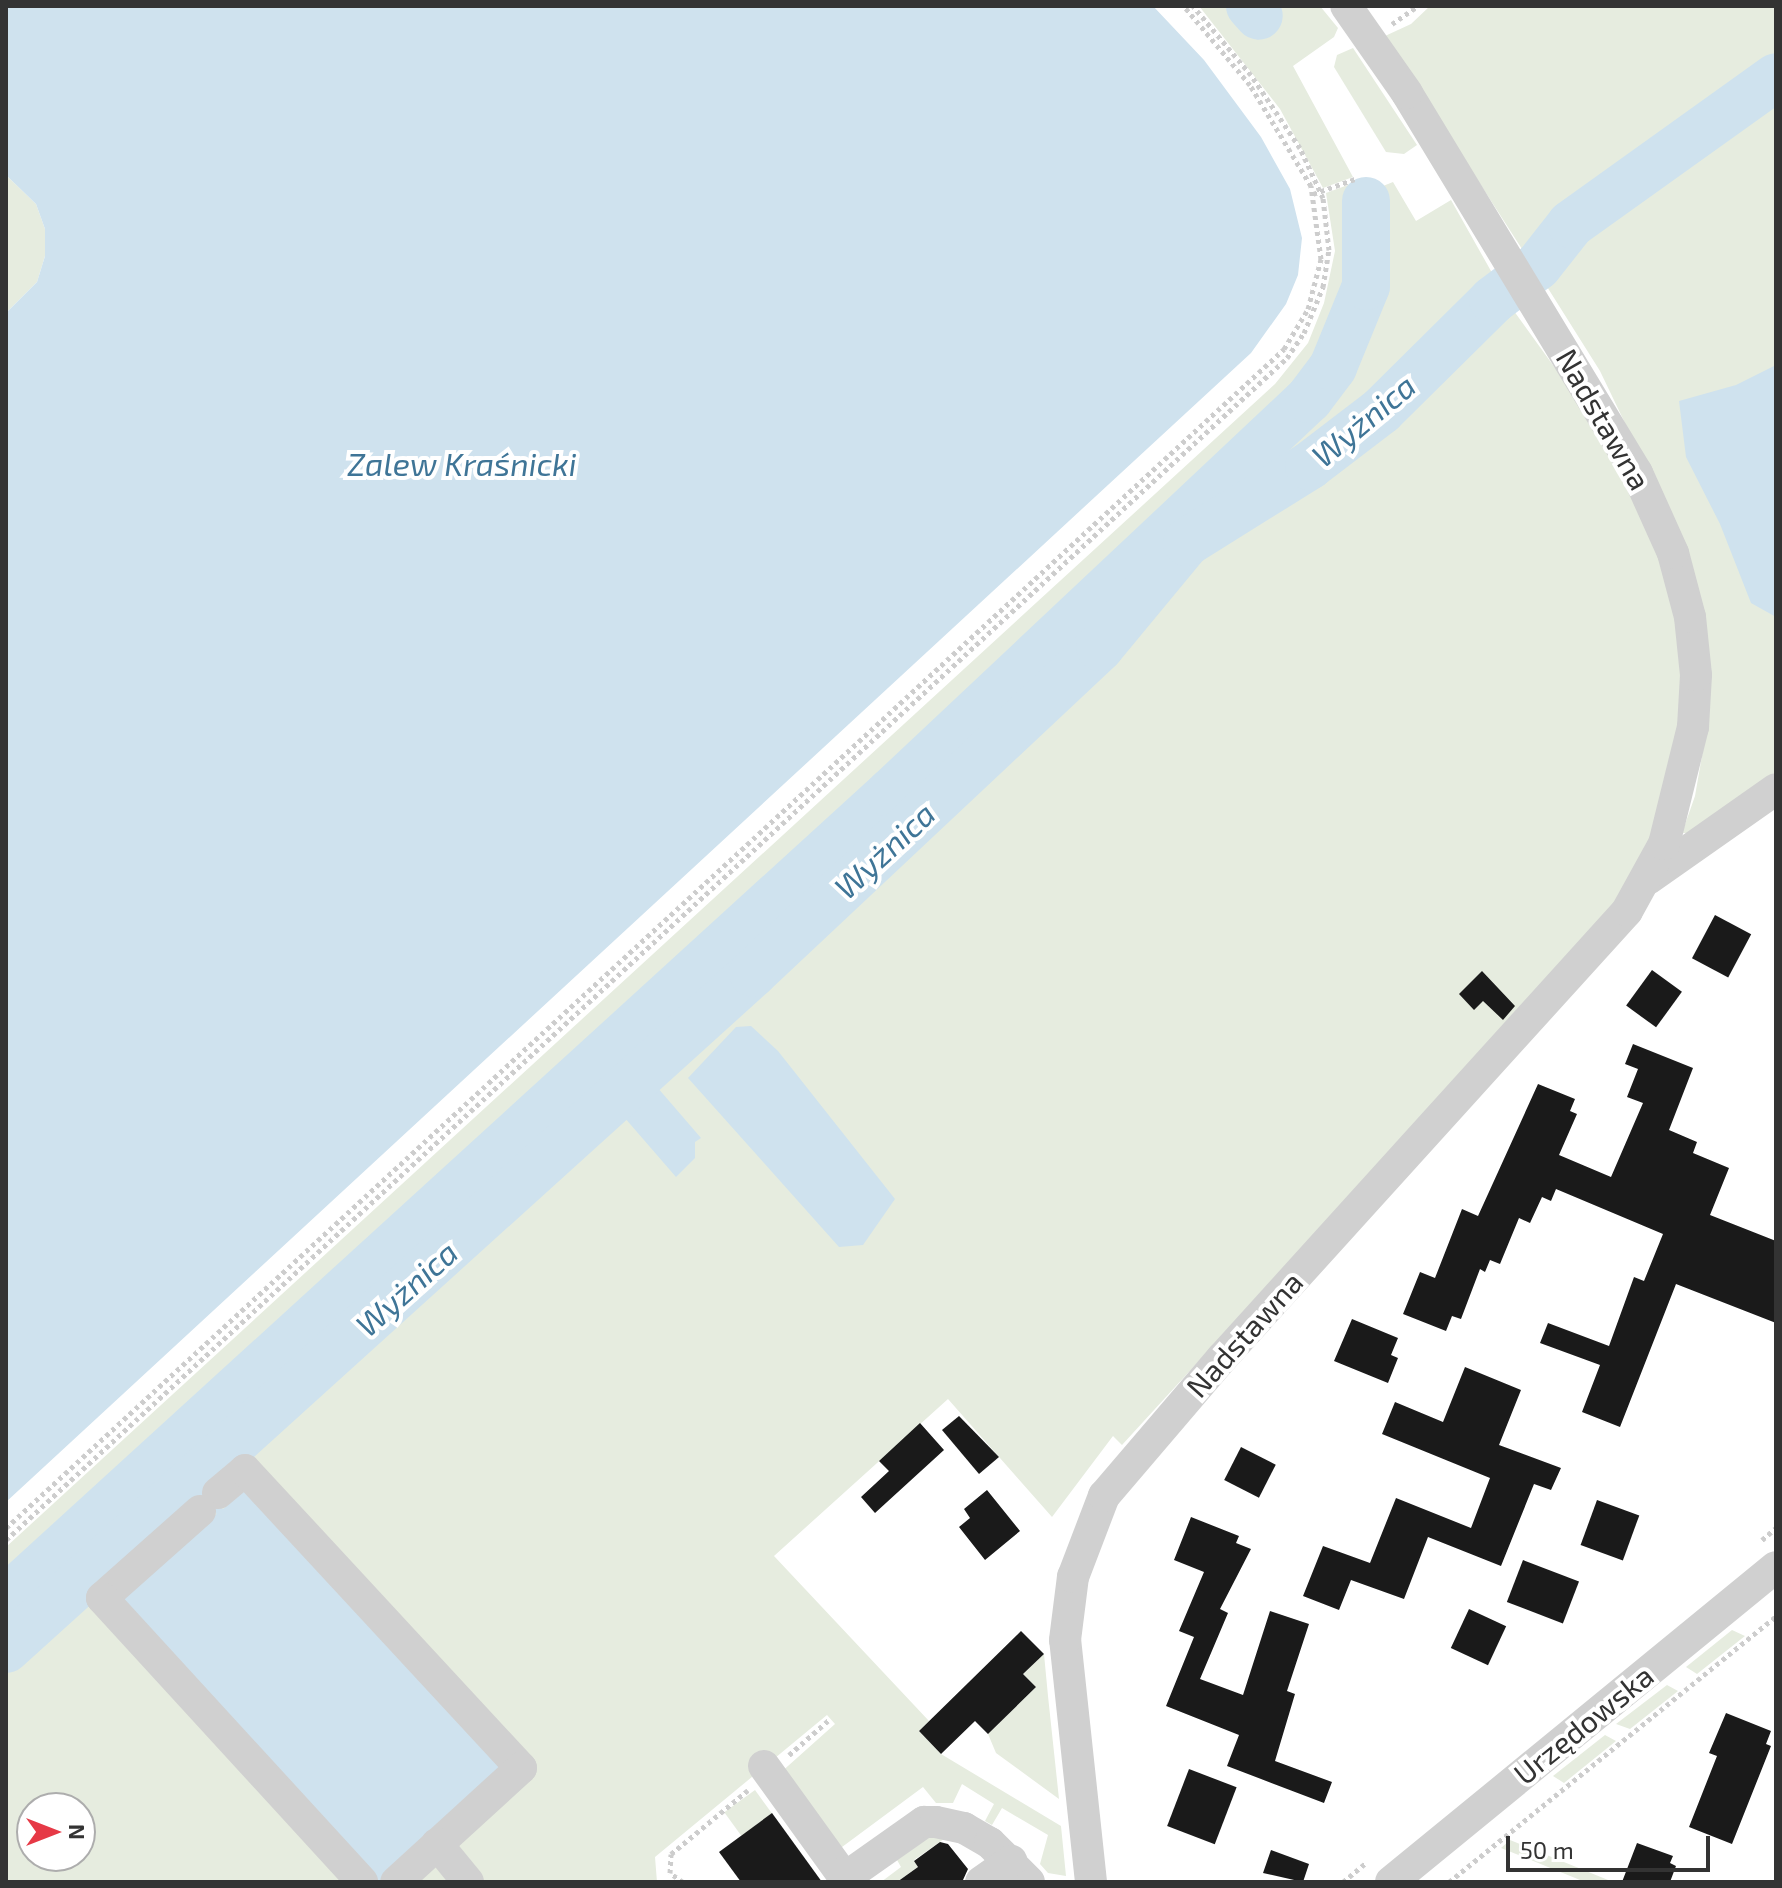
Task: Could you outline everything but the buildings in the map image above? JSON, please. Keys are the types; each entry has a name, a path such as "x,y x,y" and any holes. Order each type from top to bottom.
{"street":[{"name":"Nadstawna","path":"1091,1882 1065,1640 1073,1577 1104,1496 1222,1358 1627,911 1648,879 1678,802 1693,727 1696,675 1690,617 1673,553 1637,473 1514,268 1434,155 1351,24"},
{"name":"Nadstawna","path":"1648,879 1776,789"},
{"path":"362,1882 102,1598 245,1470 521,1768 396,1882"},
{"name":"Urzędowska","path":"1391,1882 1776,1567"},
{"path":"766,1769 842,1874 853,1872 924,1822 964,1828 1020,1872"},
{"path":"437,1844 468,1882"},
{"path":"981,1882 1020,1872"}],"path":[{"path":"6,1528 1265,369 1298,330 1315,286 1322,236 1313,194 1265,106 1184,6"},
{"path":"6,1540 1287,358 1311,319 1328,262 1329,232 1321,192 1300,148 1259,86 1193,6"},
{"path":"1313,194 1355,179"},
{"path":"1449,1882 1776,1616"},
{"path":"683,1882 670,1873 671,1854 766,1769 830,1719"}],"shaded area":[{"path":"1199,6 1245,6 1257,19 1261,14 1254,6 1320,6 1338,28 1334,37 1293,66 1353,177 1323,188 1280,109"},
{"path":"1430,6 1776,6 1776,61 1565,216 1529,260 1385,36 1411,24"},
{"path":"1353,48 1417,145 1404,154 1386,152 1334,67 1337,55"},
{"path":"1776,74 1776,772 1696,833 1682,833 1695,796 1707,727 1635,444 1600,371 1539,274 1572,230"},
{"path":"6,175 36,204 45,229 45,256 37,282 6,313"},
{"path":"1356,182 1363,194 1393,182 1416,221 1451,200 1500,287 1379,405 1183,539 1092,647 693,1020 677,995 1311,405 1338,370 1364,313 1375,244 1371,205 1362,202 1361,286 1326,365 1303,394 6,1578 6,1547 1275,384 1308,343 1324,303 1335,251 1326,193"},
{"path":"1506,300 1581,404 1630,487 1658,552 1678,621 1683,677 1676,741 1664,797 1639,871 1613,908 1122,1445 1113,1436 1052,1517 948,1399 774,1556 929,1721 919,1731 941,1754 1061,1826 1066,1876 1048,1873 1040,1864 1048,1835 1002,1808 992,1825 985,1821 994,1804 962,1784 953,1803 936,1803 923,1787 838,1850 779,1774 835,1724 827,1715 655,1857 657,1882 6,1882 6,1653 194,1482 441,1272 767,976 1113,650 1191,554 1323,469 1394,415"},
{"path":"1732,1630 1745,1636 1697,1674 1686,1667"},
{"path":"1044,1654 1059,1799 996,1753 988,1734 1036,1687 1023,1674"},
{"path":"1667,1685 1678,1691 1630,1729 1616,1724"},
{"path":"1605,1735 1616,1741 1564,1783 1553,1776"},
{"path":"755,1790 772,1813 741,1836 724,1812"},
{"path":"932,1835 944,1839 914,1860 918,1867 897,1882 881,1882 901,1867 897,1860"},
{"path":"1510,1840 1613,1882 1585,1882 1501,1848"}],"water":[{"name":"Zalew Kraśnicki","path":"6,6 1153,6 1204,60 1261,137 1290,189 1302,238 1298,275 1286,304 1251,353 6,1502 6,313 37,282 45,256 45,229 36,204 6,175"},
{"path":"1776,365 1776,617 1751,603 1720,524 1686,457 1679,401 1736,385"},
{"path":"751,1026 778,1051 895,1199 863,1245 839,1247 688,1078 736,1027"},
{"path":"657,1087 701,1138 695,1142 695,1158 676,1177 624,1117"},
{"path":"243,1478 510,1766 386,1882 372,1882 111,1598 228,1505"}],"waterway":[{"name":"Wyżnica","path":"1250,6 1259,16"},
{"name":"Wyżnica","path":"6,1649 753,973 1100,647 1187,542 1309,466 1381,411 1493,300 1538,266 1571,224 1776,77"},
{"name":"Wyżnica","path":"6,1599 890,793 1309,399 1333,367 1366,286 1366,201"},
{"path":"194,1482 220,1512"}]}
